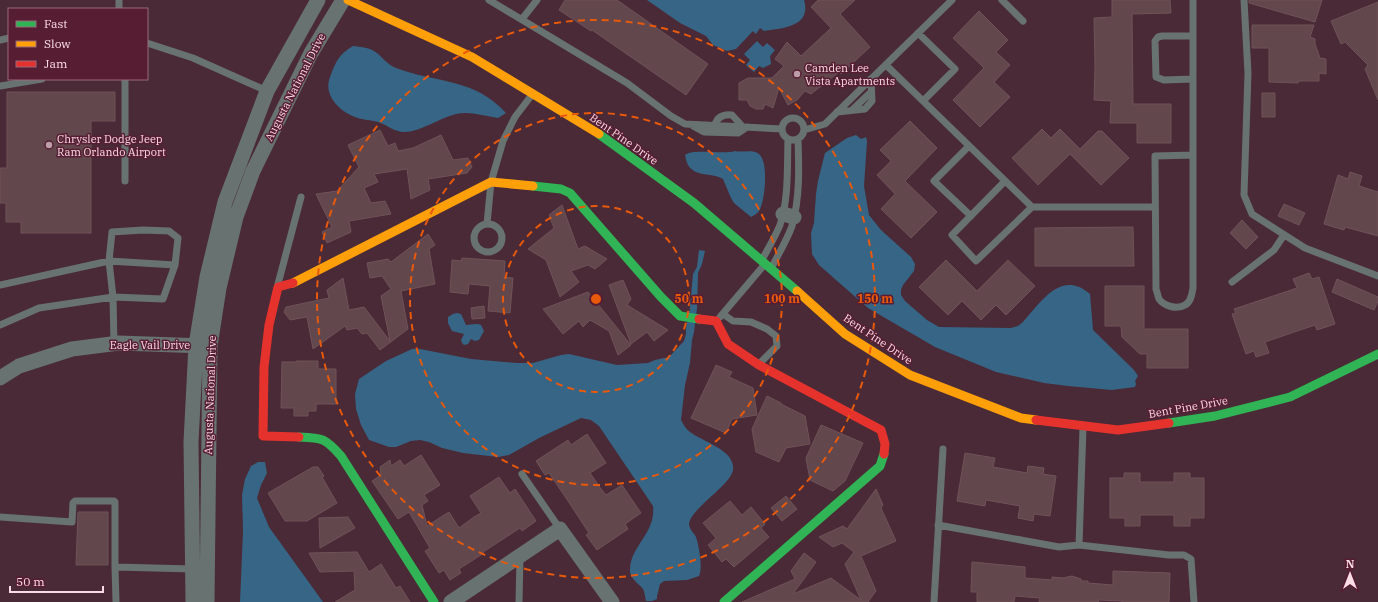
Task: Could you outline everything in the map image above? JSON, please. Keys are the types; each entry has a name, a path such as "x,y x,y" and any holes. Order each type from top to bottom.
{"street":[{"name":"Augusta National Drive","path":"207,602 201,569 191,442 203,346 207,277 225,202 268,91 318,0"},
{"name":"Augusta National Drive","path":"203,346 236,217 253,171 311,53 343,0"},
{"name":"Bent Pine Drive","path":"348,0 472,56 599,134 688,198 767,263 845,334 910,376 1021,418 1118,430 1215,416 1290,397 1378,354"},
{"path":"434,602 340,456 329,442 316,438 263,436 266,353 269,324 278,287 297,282 491,182 561,189 570,193 661,297 680,316 716,321 728,344 759,365 881,430 885,438 886,445 880,466 724,602"},
{"name":"Eagle Vail Drive","path":"0,378 19,366 72,349 114,344 203,346"},
{"path":"451,602 560,530 612,602"},
{"name":"Augusta National Drive","path":"193,602 201,569"}],"lane":[{"path":"489,0 627,83 671,116 685,124 692,125 704,132 714,129 738,133 745,127"},
{"path":"522,19 537,0"},
{"path":"804,130 825,124 952,0"},
{"path":"1002,0 1023,22"},
{"path":"1193,0 1193,36 1193,79 1193,155 1193,288 1191,298 1185,305 1175,308 1160,300 1156,290 1155,156 1193,155"},
{"path":"1244,0 1248,73 1244,195 1252,214 1305,248 1378,276"},
{"path":"918,33 955,69 924,101"},
{"path":"1193,36 1162,36 1158,37 1155,41 1156,76 1164,80 1193,79"},
{"path":"148,42 193,58 268,91"},
{"path":"886,65 1032,207 1155,207"},
{"path":"837,112 865,109 872,102 871,79"},
{"path":"0,86 36,80"},
{"path":"125,80 125,181"},
{"path":"487,224 491,182 503,141 515,117 533,94"},
{"path":"714,129 718,118 724,114 732,115 745,127 782,129"},
{"path":"792,118 802,122 804,130 801,137 794,140 788,139 784,136 782,129 785,121 792,118"},
{"path":"716,321 767,263 789,232 785,196 788,139"},
{"path":"767,263 773,242 788,215 799,178 798,139"},
{"path":"969,146 934,181 971,216"},
{"path":"1005,181 952,235 976,261 1032,207"},
{"path":"278,287 301,197"},
{"path":"487,224 496,226 502,233 503,238 499,247 491,252 482,250 475,244 474,240 474,235 479,227 487,224"},
{"path":"0,325 39,308 113,296 163,299 175,264 178,238 169,230 112,232 109,262 113,296 114,344"},
{"path":"1232,282 1257,265 1274,250 1284,235"},
{"path":"0,285 109,262 175,264"},
{"path":"722,314 733,321 751,322 767,329 776,336 777,346 759,365"},
{"path":"1079,545 1083,425"},
{"path":"934,602 943,449"},
{"path":"522,474 560,530"},
{"path":"0,517 72,522 73,503 75,501 114,501 116,602"},
{"path":"938,525 1059,547 1079,545 1169,555 1184,555 1191,559 1194,602"},
{"path":"519,602 520,557"},
{"path":"115,567 201,569"}],"water":[{"path":"647,0 804,0 805,9 804,16 800,21 779,29 764,31 760,28 756,34 753,31 736,49 727,51 713,45 706,36 680,23"},
{"path":"757,41 763,47 767,43 775,50 770,56 771,64 763,68 759,66 754,72 746,65 750,60 744,54"},
{"path":"353,46 364,47 372,50 396,68 468,87 481,93 506,113 498,118 472,113 461,113 443,118 417,130 404,132 394,130 378,122 355,117 343,111 334,102 328,84 338,59"},
{"path":"856,135 861,139 866,137 867,141 864,186 869,215 881,230 911,257 915,264 914,271 901,290 901,295 905,301 927,320 939,327 1011,328 1018,326 1023,322 1052,291 1070,285 1080,287 1090,294 1093,330 1134,370 1138,376 1135,381 1135,387 1112,390 1068,386 1044,383 996,372 935,347 868,308 819,265 812,254 811,233 814,223 818,181 825,153 847,138"},
{"path":"750,151 759,154 764,165 765,182 763,199 759,211 751,217 734,203 723,179 695,172 688,165 685,155 694,152"},
{"path":"699,250 705,251 698,273 697,308 681,420 690,432 724,452 732,463 733,470 725,483 696,511 689,524 696,537 698,546 701,563 699,576 687,580 664,581 660,584 657,599 646,601 643,589 632,578 630,569 634,553 651,524 653,506 599,426 591,420 581,418 539,438 509,455 498,457 463,453 442,448 420,440 411,441 396,447 389,447 369,440 361,425 356,409 355,394 359,379 386,361 412,349 420,349 471,359 517,363 533,363 569,354 617,365 648,363 669,357 684,341 686,334 693,274 697,267"},
{"path":"457,313 461,314 466,325 481,325 484,331 479,340 475,341 471,339 468,344 464,345 461,340 464,334 452,331 448,323 448,317"},
{"path":"258,462 265,462 267,473 257,498 269,527 323,602 240,602 243,531 242,495 245,479 251,466"}],"building":[{"path":"565,0 617,0 708,64 686,95 592,30 591,31 559,10"},
{"path":"818,0 855,0 840,14 870,47 841,74 839,72 811,94 805,91 797,100 788,105 779,88 773,108 765,104 763,109 756,109 750,106 747,100 739,100 739,83 748,78 772,78 784,66 775,59 787,42 801,56 831,28 811,7"},
{"path":"1112,0 1170,0 1171,13 1132,14 1133,104 1171,104 1171,143 1137,143 1137,123 1110,123 1111,101 1094,100 1094,18 1112,17"},
{"path":"1249,0 1322,0 1315,22 1249,3"},
{"path":"1378,2 1378,100 1365,69 1368,65 1345,42 1341,44 1331,21"},
{"path":"979,11 1008,40 996,52 1010,65 994,82 1010,97 980,127 953,100 984,68 953,38"},
{"path":"1252,25 1314,25 1310,37 1315,39 1315,44 1320,58 1326,59 1326,74 1319,73 1319,81 1299,81 1298,83 1269,82 1269,48 1252,48"},
{"name":"Chrysler Dodge Jeep Ram Orlando Airport","path":"7,92 115,92 115,121 91,121 91,233 21,233 21,222 6,222 6,203 0,203 0,168 7,168"},
{"path":"1262,93 1275,93 1275,117 1262,117"},
{"path":"910,121 937,148 905,181 937,212 911,238 881,209 895,194 877,175 891,161 880,150"},
{"path":"1042,129 1051,138 1060,129 1080,149 1098,131 1102,131 1129,158 1101,185 1070,154 1038,185 1012,158"},
{"path":"380,130 388,146 395,143 398,151 413,148 441,135 453,160 468,158 472,167 467,173 428,179 430,190 411,199 407,169 374,174 378,182 364,188 371,203 385,201 391,214 349,221 351,232 327,243 322,232 332,227 316,194 337,191 359,167 348,145"},
{"path":"1350,172 1362,176 1359,186 1378,192 1378,236 1345,227 1344,230 1324,224 1338,175 1348,179"},
{"path":"1284,204 1305,213 1299,225 1278,216"},
{"path":"562,205 578,249 585,246 607,259 595,269 588,265 571,271 579,282 560,297 546,260 528,249 554,228 549,215"},
{"path":"1242,220 1258,237 1246,249 1230,233"},
{"path":"1133,227 1134,266 1035,266 1035,228"},
{"path":"428,234 435,245 429,249 435,284 401,291 408,329 380,350 367,333 362,334 357,328 347,330 345,326 313,349 307,317 290,320 284,312 286,307 329,298 327,290 343,278 349,310 364,307 390,341 381,296 391,289 382,276 370,278 367,263 388,259 391,262"},
{"path":"462,258 505,261 504,277 513,278 510,313 488,311 490,286 469,284 468,294 450,292 452,260 461,261"},
{"path":"946,260 977,291 1008,260 1035,286 1006,315 996,305 981,320 962,301 948,315 919,287"},
{"path":"1309,273 1312,279 1319,277 1335,324 1317,330 1315,325 1265,342 1269,353 1256,357 1254,351 1246,354 1232,314 1236,313 1234,309 1297,288 1293,279"},
{"path":"1337,279 1378,297 1374,310 1332,292"},
{"path":"623,280 631,299 627,305 668,330 654,341 647,332 631,344 609,285"},
{"path":"1105,286 1144,286 1144,329 1188,329 1188,368 1147,368 1147,354 1140,354 1122,337 1121,326 1105,326"},
{"path":"588,292 631,345 618,355 609,331 590,320 583,327 579,321 563,334 543,309"},
{"path":"484,306 485,318 472,319 471,308"},
{"path":"318,361 318,369 336,369 336,404 316,404 316,411 308,411 308,416 294,416 294,408 281,408 282,362"},
{"path":"716,365 732,372 729,377 753,388 757,415 732,419 726,433 691,418"},
{"path":"767,396 805,416 810,444 786,448 779,462 756,452 752,429"},
{"path":"821,425 863,443 845,481 833,491 810,480 806,458"},
{"path":"587,434 606,463 590,473 606,495 622,485 641,513 625,524 628,529 597,550 586,535 589,533 549,473 545,475 536,461 568,440 571,445"},
{"path":"965,453 995,458 993,467 1027,473 1028,466 1044,468 1043,474 1056,476 1050,516 1034,514 1033,521 1018,518 1020,506 986,500 985,506 957,501"},
{"path":"421,455 440,485 424,495 428,501 422,505 427,526 449,512 459,528 481,513 470,496 499,477 510,493 515,489 536,521 522,531 520,528 483,552 484,553 459,569 461,573 450,580 444,570 439,573 425,551 430,548 409,512 398,519 372,481 381,475 380,467 390,460 391,466 400,460 404,466"},
{"path":"313,467 318,467 324,476 322,477 337,503 307,521 285,521 268,493"},
{"path":"1124,473 1140,473 1140,482 1174,482 1174,473 1190,473 1190,478 1204,478 1204,518 1190,518 1190,526 1174,526 1174,515 1140,515 1140,526 1125,526 1125,518 1110,518 1110,478 1124,478"},
{"path":"876,489 883,505 881,508 896,541 861,556 876,591 868,602 742,602 795,579 791,571 804,553 816,562 793,594 831,578 861,600 845,564 854,552 842,543 833,547 819,537 843,526 847,529"},
{"path":"786,496 797,509 782,521 771,508"},
{"path":"730,501 742,515 751,507 765,524 761,528 769,537 734,567 726,559 722,562 708,545 716,538 703,523"},
{"path":"78,512 108,512 108,565 76,565"},
{"path":"348,517 355,528 320,548 319,518"},
{"path":"357,552 369,572 381,564 396,588 400,586 410,602 335,602 355,590 354,571 320,572 309,553"},
{"path":"972,562 1025,567 1025,578 1052,580 1052,577 1063,578 1072,576 1081,579 1081,581 1088,581 1088,583 1113,585 1113,571 1170,573 1169,602 1122,602 1099,600 1098,602 1039,602 1040,598 1015,596 1014,602 977,602 977,592 971,592"}],"traffic: fast":[{"path":"599,134 694,203 797,291"},
{"path":"533,186 561,189 570,193 661,297 680,316 699,319"},
{"path":"1169,423 1215,416 1290,397 1378,354"},
{"path":"299,437 323,440 341,456 434,602"},
{"path":"724,602 880,466 884,454"}],"traffic: slow":[{"path":"348,0 472,57 599,134"},
{"path":"293,283 491,182 533,186"},
{"path":"797,291 845,334 910,375 1021,418 1036,420"}],"traffic: jam":[{"path":"293,283 278,287 269,325 264,367 263,436 299,437"},
{"path":"699,319 716,321 728,344 759,365 881,430 885,444 884,454"},
{"path":"1036,420 1118,430 1169,423"}],"place":[{"name":"Camden Lee Vista Apartments","path":"797,74"},
{"name":"Chrysler Dodge Jeep Ram Orlando Airport","path":"49,145"}]}
